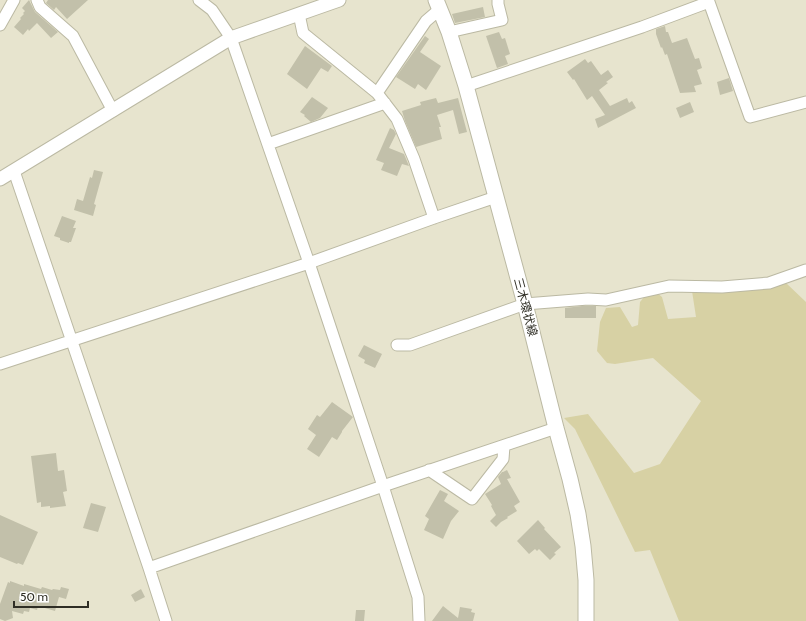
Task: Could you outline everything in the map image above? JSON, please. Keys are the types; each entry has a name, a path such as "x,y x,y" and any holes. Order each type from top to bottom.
{"main road":[{"name":"三木環状線","path":"438,5 449,32 466,86 525,304 570,479 583,546 586,580 586,621"}],"street":[{"path":"0,25 14,0"},
{"path":"37,0 40,7 73,36 113,111"},
{"path":"199,0 212,10 231,38 309,263 383,486 418,597 419,621"},
{"path":"0,179 231,38 339,0"},
{"path":"449,32 502,20 498,0"},
{"path":"466,86 642,27 711,1 750,117 806,102"},
{"path":"377,93 438,5"},
{"path":"298,14 303,33 377,93 397,119 414,160 434,218"},
{"path":"268,144 385,103"},
{"path":"14,171 166,621"},
{"path":"0,364 309,263 496,197"},
{"path":"398,345 410,345 525,304 588,299 606,300 669,286 722,287 769,284 806,270"},
{"path":"149,568 429,470 556,428"},
{"path":"429,470 472,499 503,459 504,446"}],"shaded area":[{"path":"785,282 806,302 806,621 679,621 650,550 635,552 575,429 564,418 588,414 634,473 660,464 701,401 653,358 615,364 607,363 597,351 600,322 606,308 620,307 632,327 638,325 640,302 649,291 656,292 662,297 668,319 696,317 692,291"}],"building":[{"path":"29,0 35,12 58,32 51,38 37,23 29,31 28,29 23,35 14,27 24,14 23,13 25,11 22,8"},
{"path":"48,0 88,0 67,19 56,7 54,10 46,3"},
{"path":"483,7 485,17 455,23 452,14"},
{"path":"665,26 666,32 668,32 672,43 687,38 695,59 699,58 702,68 697,70 702,84 694,86 696,92 680,93 667,54 665,55 662,47 661,48 656,34 656,29"},
{"path":"499,32 502,39 505,38 510,54 505,56 508,64 497,68 486,36"},
{"path":"425,36 429,39 420,52 441,66 426,90 418,84 415,89 396,77"},
{"path":"305,46 332,66 328,72 321,68 307,89 287,74"},
{"path":"585,59 588,63 591,61 601,75 608,70 613,77 599,90 610,106 627,98 629,103 632,101 636,108 598,128 595,119 605,115 592,96 587,100 574,79 573,80 567,72"},
{"path":"729,78 733,91 720,95 717,82"},
{"path":"312,97 328,108 320,118 311,122 300,112"},
{"path":"436,98 438,103 458,98 467,132 459,134 453,110 437,115 441,127 439,127 442,139 416,147 402,111 421,105 420,102"},
{"path":"690,102 694,112 680,118 676,108"},
{"path":"390,128 394,130 396,134 389,148 404,154 409,166 402,164 397,176 381,170 384,163 376,160"},
{"path":"94,170 103,172 94,204 96,205 93,216 74,210 77,199 83,201 90,177 92,178"},
{"path":"62,216 76,221 73,228 76,228 71,242 69,243 54,236"},
{"path":"596,306 596,318 565,318 565,308"},
{"path":"364,345 382,354 375,368 364,363 365,360 358,356"},
{"path":"332,402 353,417 337,440 332,437 319,457 307,449 316,435 308,429 317,415 320,417"},
{"path":"56,453 58,471 64,470 67,491 63,492 66,506 50,508 50,506 41,507 41,502 37,503 31,456"},
{"path":"507,470 511,478 507,479 520,502 514,506 517,511 507,517 508,518 496,527 490,521 496,515 485,494 501,484 498,477 502,472"},
{"path":"440,490 448,494 444,501 459,511 451,521 443,539 424,530 429,519 425,516"},
{"path":"91,503 106,507 98,532 83,528"},
{"path":"0,515 38,532 23,565 0,557"},
{"path":"538,520 545,528 544,529 561,547 554,553 556,554 550,560 539,549 537,551 535,549 529,554 517,541"},
{"path":"10,581 24,586 24,584 41,589 42,587 52,590 60,590 61,587 69,589 66,599 59,597 55,611 38,606 37,610 30,608 29,612 24,611 23,614 12,611 13,618 5,621 0,619 0,604 8,582 10,583"},
{"path":"141,589 145,597 135,602 131,595"},
{"path":"443,606 458,618 460,607 472,609 471,612 475,613 473,621 432,621"},
{"path":"356,610 365,610 364,621 355,621"}]}
